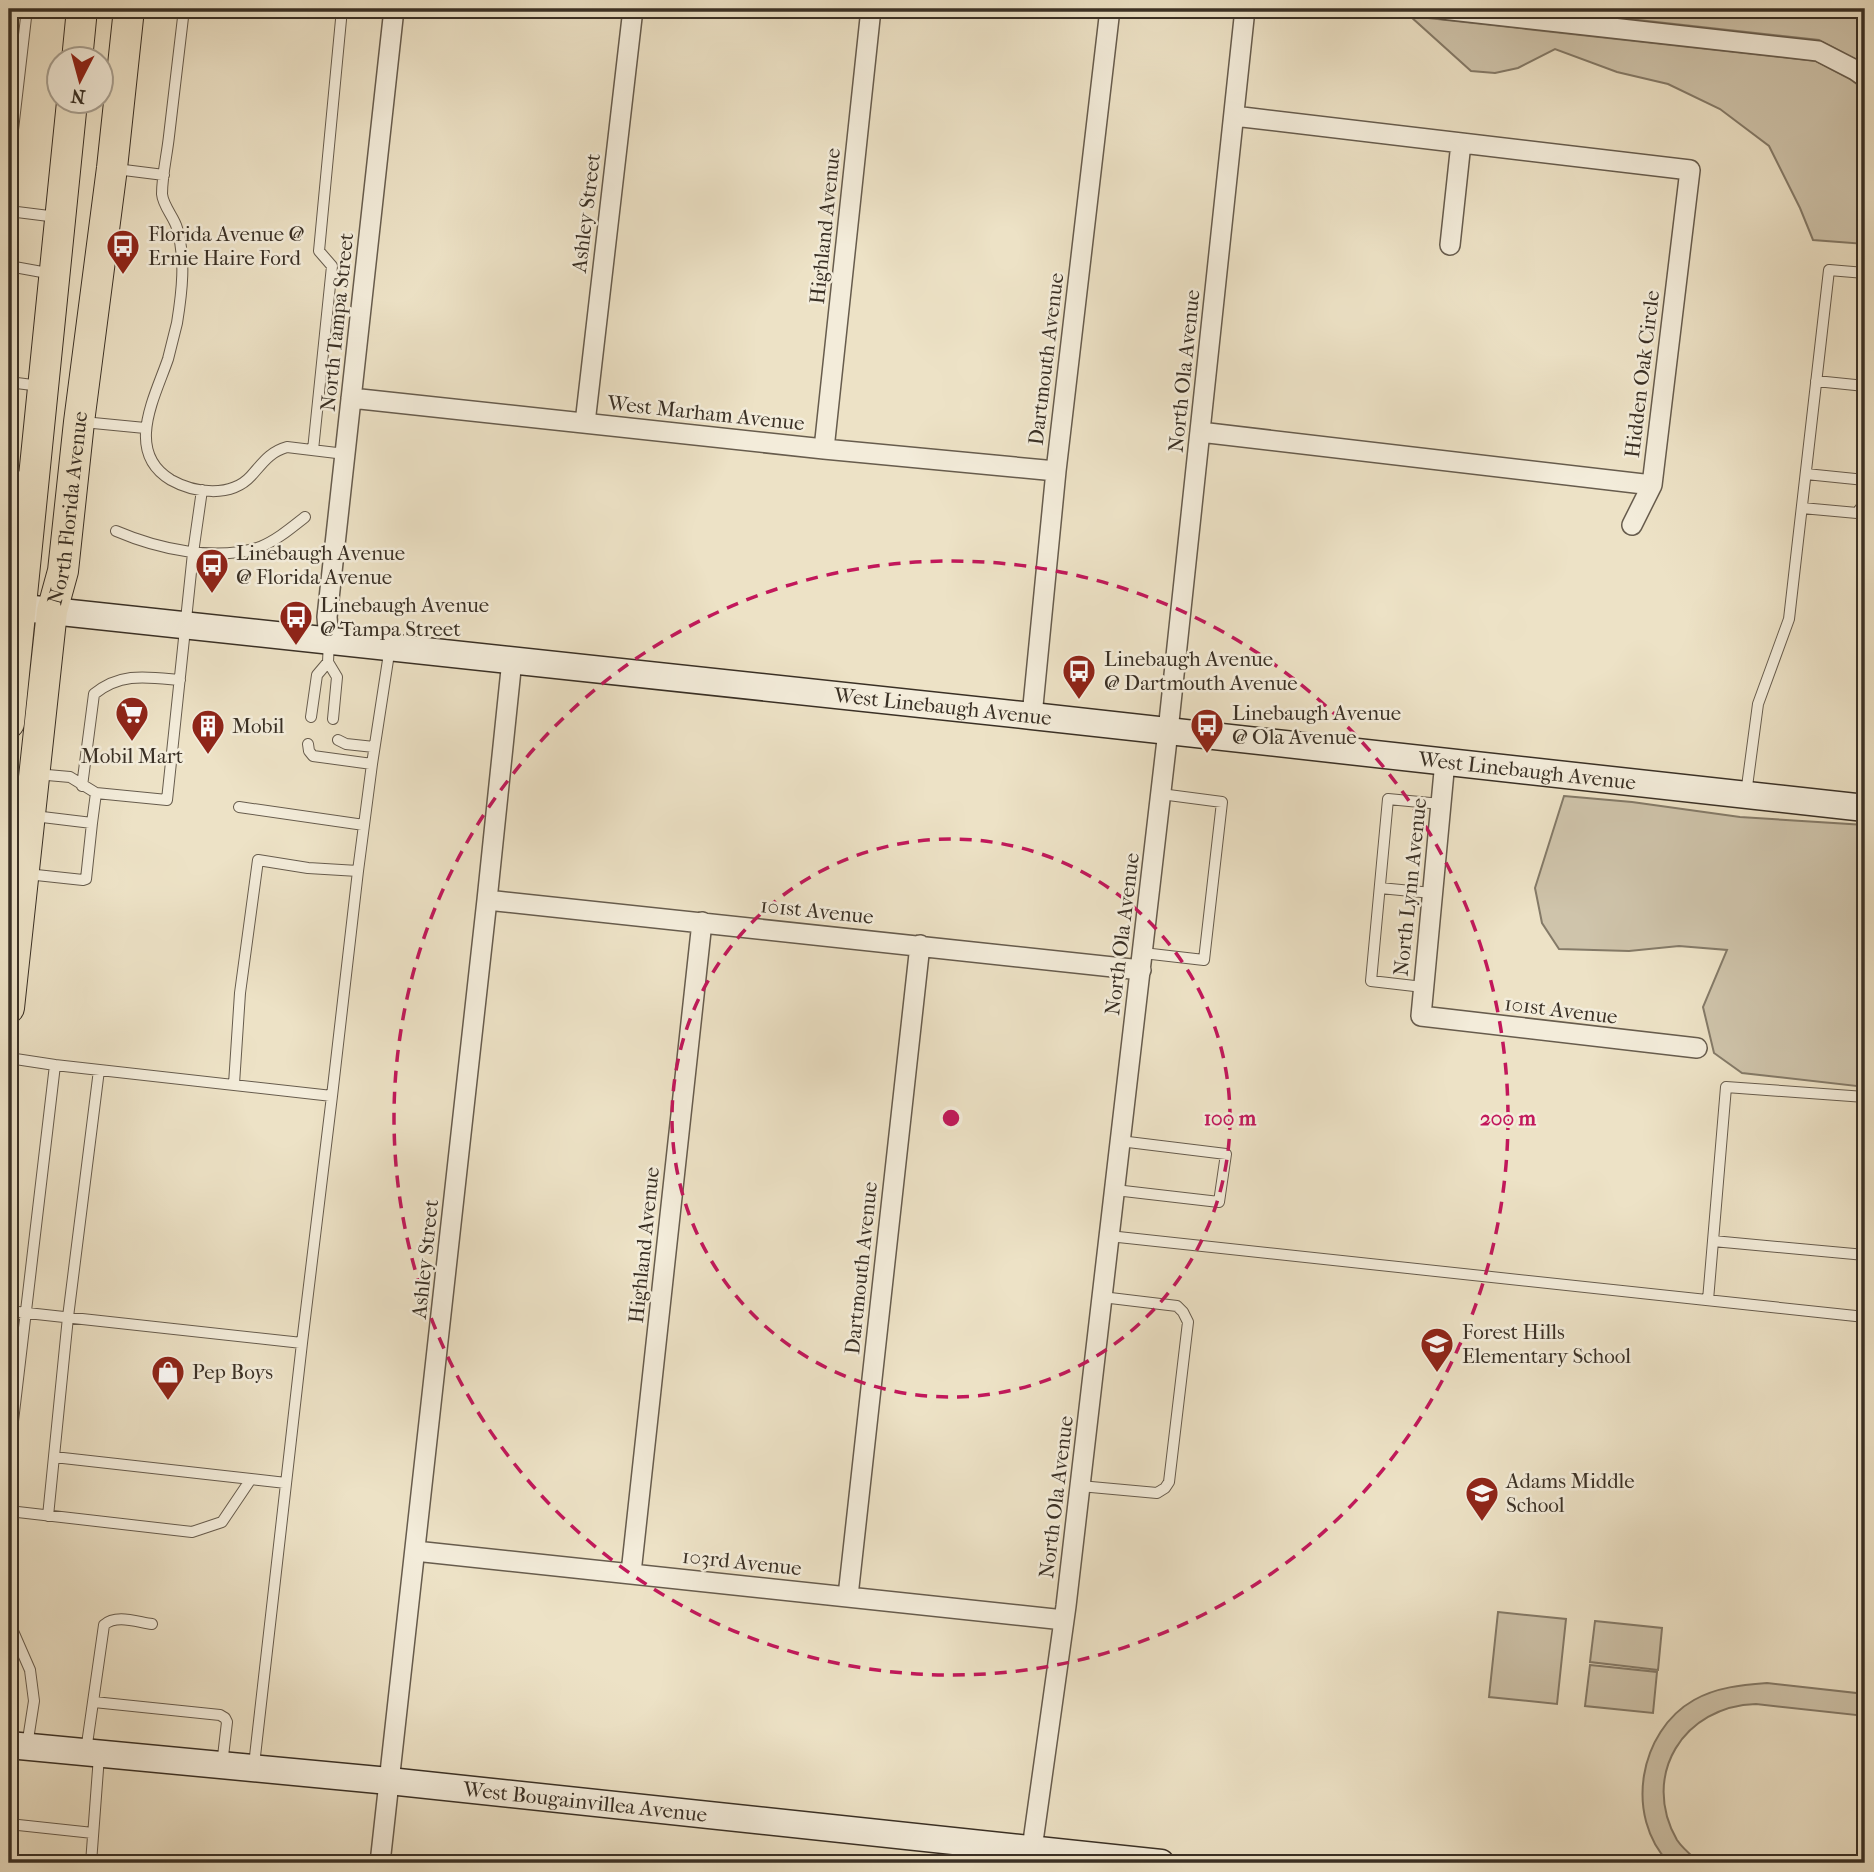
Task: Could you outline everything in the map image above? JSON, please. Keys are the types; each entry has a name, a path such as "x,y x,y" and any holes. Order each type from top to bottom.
{"main road":[{"path":"78,46 82,9"},
{"name":"North Florida Avenue","path":"9,1008 52,611 63,571 129,9"},
{"name":"North Florida Avenue","path":"9,723 21,477 43,386 71,116"},
{"path":"66,163 112,169"}],"street":[{"name":"North Tampa Street","path":"329,651 327,617 394,9"},
{"name":"Ashley Street","path":"585,423 633,9"},
{"name":"Highland Avenue","path":"824,449 871,9"},
{"name":"Dartmouth Avenue","path":"1032,716 1056,471 1110,9"},
{"name":"North Ola Avenue","path":"1031,1856 1064,1620 1142,961 1245,9"},
{"path":"1441,9 1818,51 1865,77"},
{"name":"Hidden Oak Circle","path":"1200,432 1652,485 1690,170 1234,116"},
{"path":"1450,245 1461,143"},
{"name":"West Marham Avenue","path":"351,398 1056,471"},
{"path":"1632,525 1652,485"},
{"name":"West Linebaugh Avenue","path":"15,607 186,625 329,651 390,647 1865,808"},
{"name":"Ashley Street","path":"380,1863 512,660"},
{"name":"North Lynn Avenue","path":"1421,1016 1445,761"},
{"name":"101st Avenue","path":"487,900 920,945 1142,961"},
{"name":"Highland Avenue","path":"631,1573 702,922"},
{"name":"Dartmouth Avenue","path":"849,1596 920,945"},
{"name":"101st Avenue","path":"1421,1016 1697,1048"},
{"name":"103rd Avenue","path":"415,1550 1064,1620"},
{"name":"West Bougainvillea Avenue","path":"18,1746 389,1781 1031,1856 1160,1863"}],"lane":[{"path":"9,164 27,9"},
{"path":"184,9 162,197 177,226 184,261 175,330 145,428 149,453 158,469 173,481 202,490 224,491 249,478 271,453 279,449 287,447 345,454"},
{"path":"313,450 332,266 319,251 342,9"},
{"path":"112,169 164,175"},
{"path":"9,211 61,217"},
{"path":"9,266 55,274"},
{"path":"1746,795 1758,704 1790,619 1829,270 1865,273"},
{"path":"1816,381 1865,386"},
{"path":"9,382 43,386"},
{"path":"79,422 145,428"},
{"path":"1806,474 1865,480"},
{"path":"34,774 70,778 96,793 167,800 202,490"},
{"path":"1802,508 1857,513 1865,502"},
{"path":"116,531 136,539 193,553 233,552 259,547 283,535 305,517"},
{"path":"253,1768 358,871 390,647"},
{"path":"311,717 317,675 329,651"},
{"path":"329,651 337,677 333,719"},
{"path":"82,786 94,694 104,685 135,676 180,680"},
{"path":"338,740 346,744 374,747"},
{"path":"307,744 313,756 372,764"},
{"path":"23,874 86,879 96,793"},
{"path":"1142,961 1204,960 1208,934 1223,802 1161,794"},
{"path":"1423,987 1371,981 1388,799 1441,804"},
{"path":"239,807 364,825"},
{"path":"30,816 92,823"},
{"path":"234,1084 240,993 258,860 308,868 358,871"},
{"path":"1380,887 1433,893"},
{"path":"9,1058 332,1096"},
{"path":"9,1455 55,1065"},
{"path":"48,1516 68,1317 99,1070"},
{"path":"1708,1300 1726,1087 1865,1097"},
{"path":"1115,1190 1219,1202 1226,1154 1120,1141"},
{"path":"1109,1236 1865,1317"},
{"path":"1713,1241 1865,1255"},
{"path":"1080,1486 1157,1493 1169,1482 1188,1322 1177,1306 1102,1297"},
{"path":"9,1311 302,1343"},
{"path":"54,1457 286,1483"},
{"path":"9,1511 192,1532 222,1521 251,1479"},
{"path":"90,1863 93,1833 94,1702 104,1625 114,1619 152,1624"},
{"path":"9,1622 30,1670 34,1700 18,1746"},
{"path":"94,1702 220,1715 227,1722 221,1765"},
{"path":"9,1824 93,1833"}],"shaded area":[{"path":"1539,9 1865,9 1865,64 1819,40"},
{"path":"1410,16 1816,61 1865,90 1865,244 1813,240 1769,146 1720,109 1668,84 1617,72 1555,49 1518,68 1495,73 1471,71"},
{"path":"1564,796 1740,817 1865,825 1865,1087 1742,1073 1714,1053 1703,1007 1727,950 1679,946 1629,951 1559,949 1542,923 1535,888"},
{"path":"1498,1612 1566,1619 1557,1704 1489,1697"},
{"path":"1595,1621 1662,1628 1658,1670 1590,1662"},
{"path":"1590,1665 1657,1672 1653,1713 1585,1706"},
{"path":"1767,1683 1865,1694 1865,1716 1756,1704 1730,1708 1708,1717 1690,1731 1676,1748 1667,1769 1664,1792 1667,1816 1677,1840 1700,1863 1669,1863 1655,1844 1646,1822 1643,1799 1644,1776 1650,1753 1661,1732 1675,1714 1694,1700 1730,1687"}],"place":[{"name":"Florida Avenue @ Ernie Haire Ford","path":"123,276"},
{"name":"Linebaugh Avenue @ Florida Avenue","path":"212,595"},
{"name":"Linebaugh Avenue @ Tampa Street","path":"296,647"},
{"name":"Linebaugh Avenue @ Dartmouth Avenue","path":"1079,701"},
{"name":"Mobil Mart","path":"132,743"},
{"name":"Linebaugh Avenue @ Ola Avenue","path":"1207,755"},
{"name":"Mobil","path":"208,756"},
{"name":"Forest Hills Elementary School","path":"1437,1374"},
{"name":"Pep Boys","path":"168,1402"},
{"name":"Adams Middle School","path":"1482,1523"}]}
